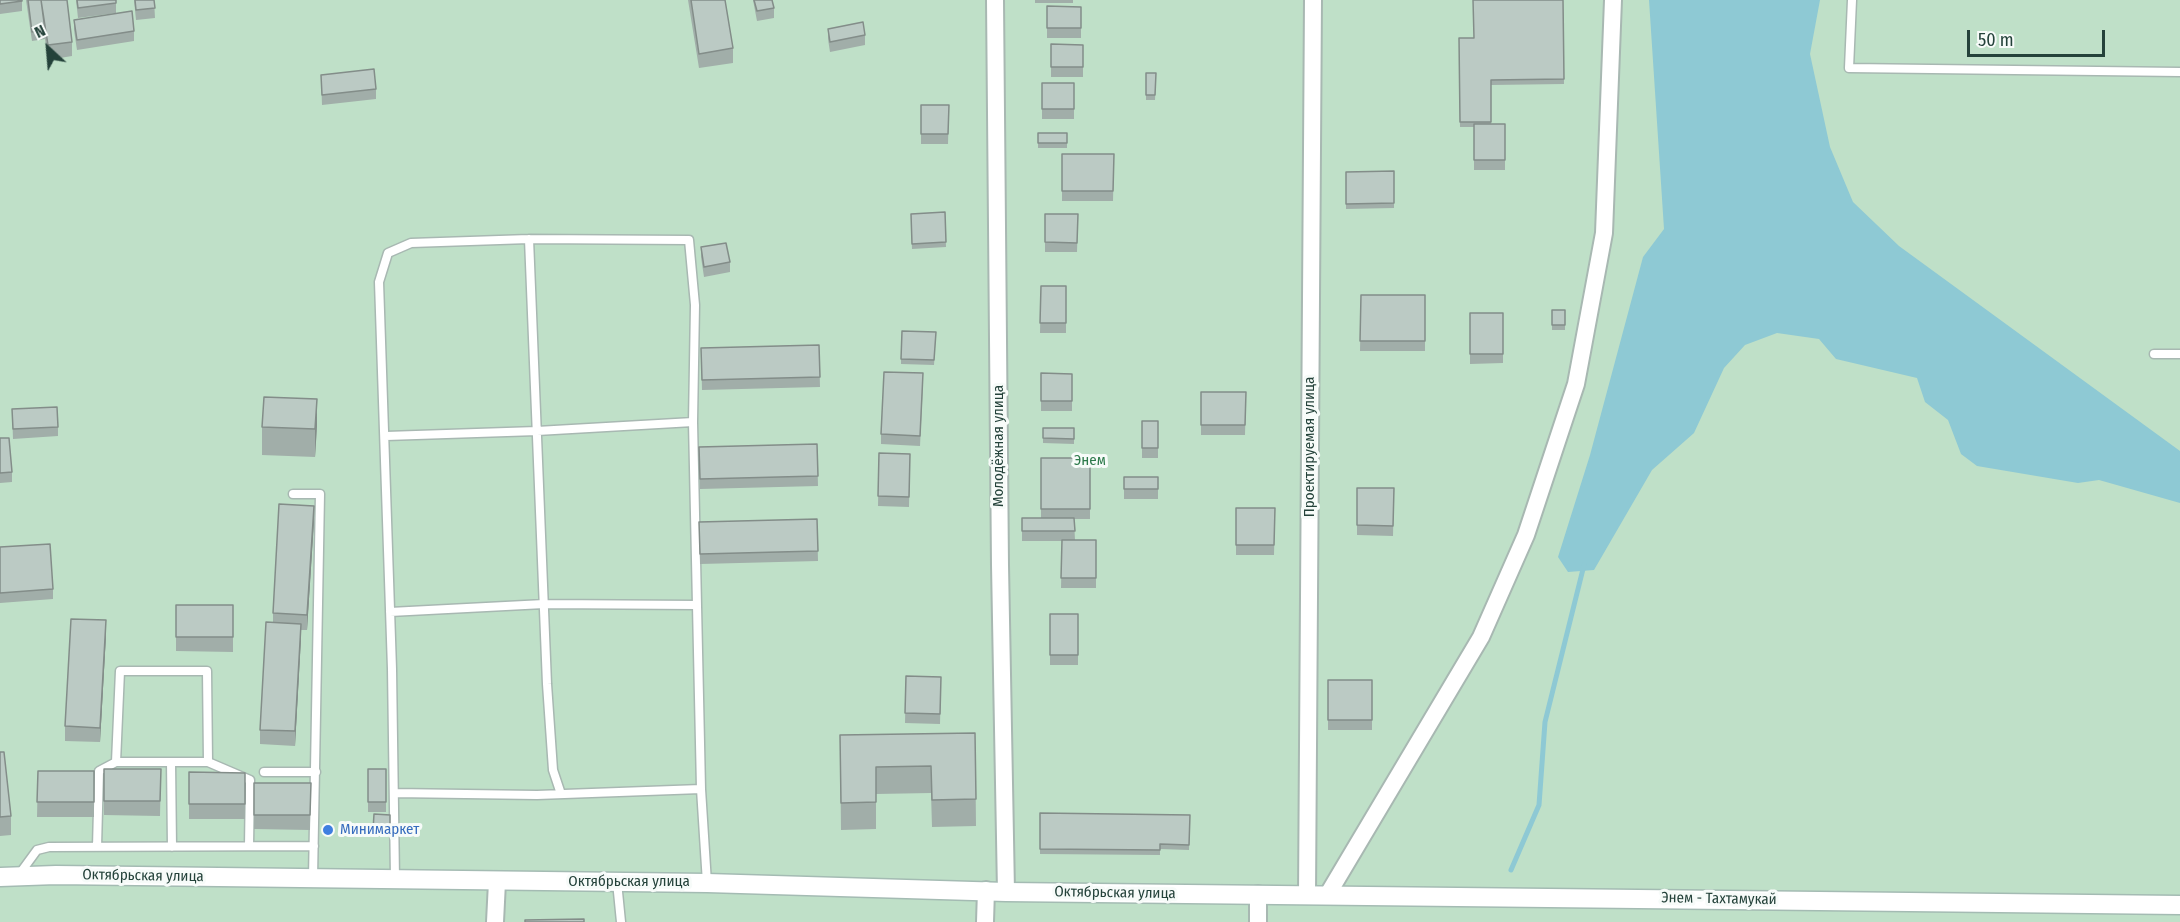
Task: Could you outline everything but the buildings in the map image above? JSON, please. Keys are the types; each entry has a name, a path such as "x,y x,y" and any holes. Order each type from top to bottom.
{"main road":[{"name":"Октябрьская улица","path":"9,877 56,875 707,883 1006,892 1258,894"},
{"name":"Энем - Тахтамукай","path":"1258,894 2180,906"}],"street":[{"name":"Молодёжная улица","path":"995,0 1000,565 1006,892"},
{"name":"Проектируемая улица","path":"1307,894 1313,0"},
{"path":"1328,894 1481,637 1526,535 1576,384 1604,233 1613,0"},
{"path":"495,922 497,882"},
{"path":"985,922 986,890"},
{"path":"1258,894 1258,922"}],"lane":[{"path":"1852,0 1849,68 2180,72"},
{"path":"529,239 553,770 561,794"},
{"path":"395,880 386,436 379,282 388,253 411,243 529,239 689,240 695,305 693,422 701,789 707,883"},
{"path":"2154,354 2180,354"},
{"path":"386,436 537,431 693,422"},
{"path":"293,494 320,494 313,879"},
{"path":"390,612 544,604 697,605"},
{"path":"116,762 120,671 207,671 208,762"},
{"path":"97,847 99,771 116,762 208,762 250,780 249,846"},
{"path":"171,762 172,847"},
{"path":"264,772 316,772"},
{"path":"394,793 561,794 701,789"},
{"path":"9,877 37,850 49,847 314,846"},
{"path":"617,882 621,922"}],"green space":[{"name":"Энем","path":"0,0 2180,0 2180,922 0,922"}],"water":[{"path":"1649,0 1820,0 1810,54 1830,147 1853,202 1899,246 2180,451 2180,503 2099,480 2078,483 1977,466 1961,454 1948,420 1925,402 1917,378 1836,359 1819,339 1777,333 1745,345 1724,368 1694,433 1652,470 1594,570 1568,572 1558,557 1590,455 1643,257 1664,229"}],"waterway":[{"path":"1511,870 1539,805 1545,722 1584,565"}],"place":[{"name":"Минимаркет","path":"328,830"}]}
